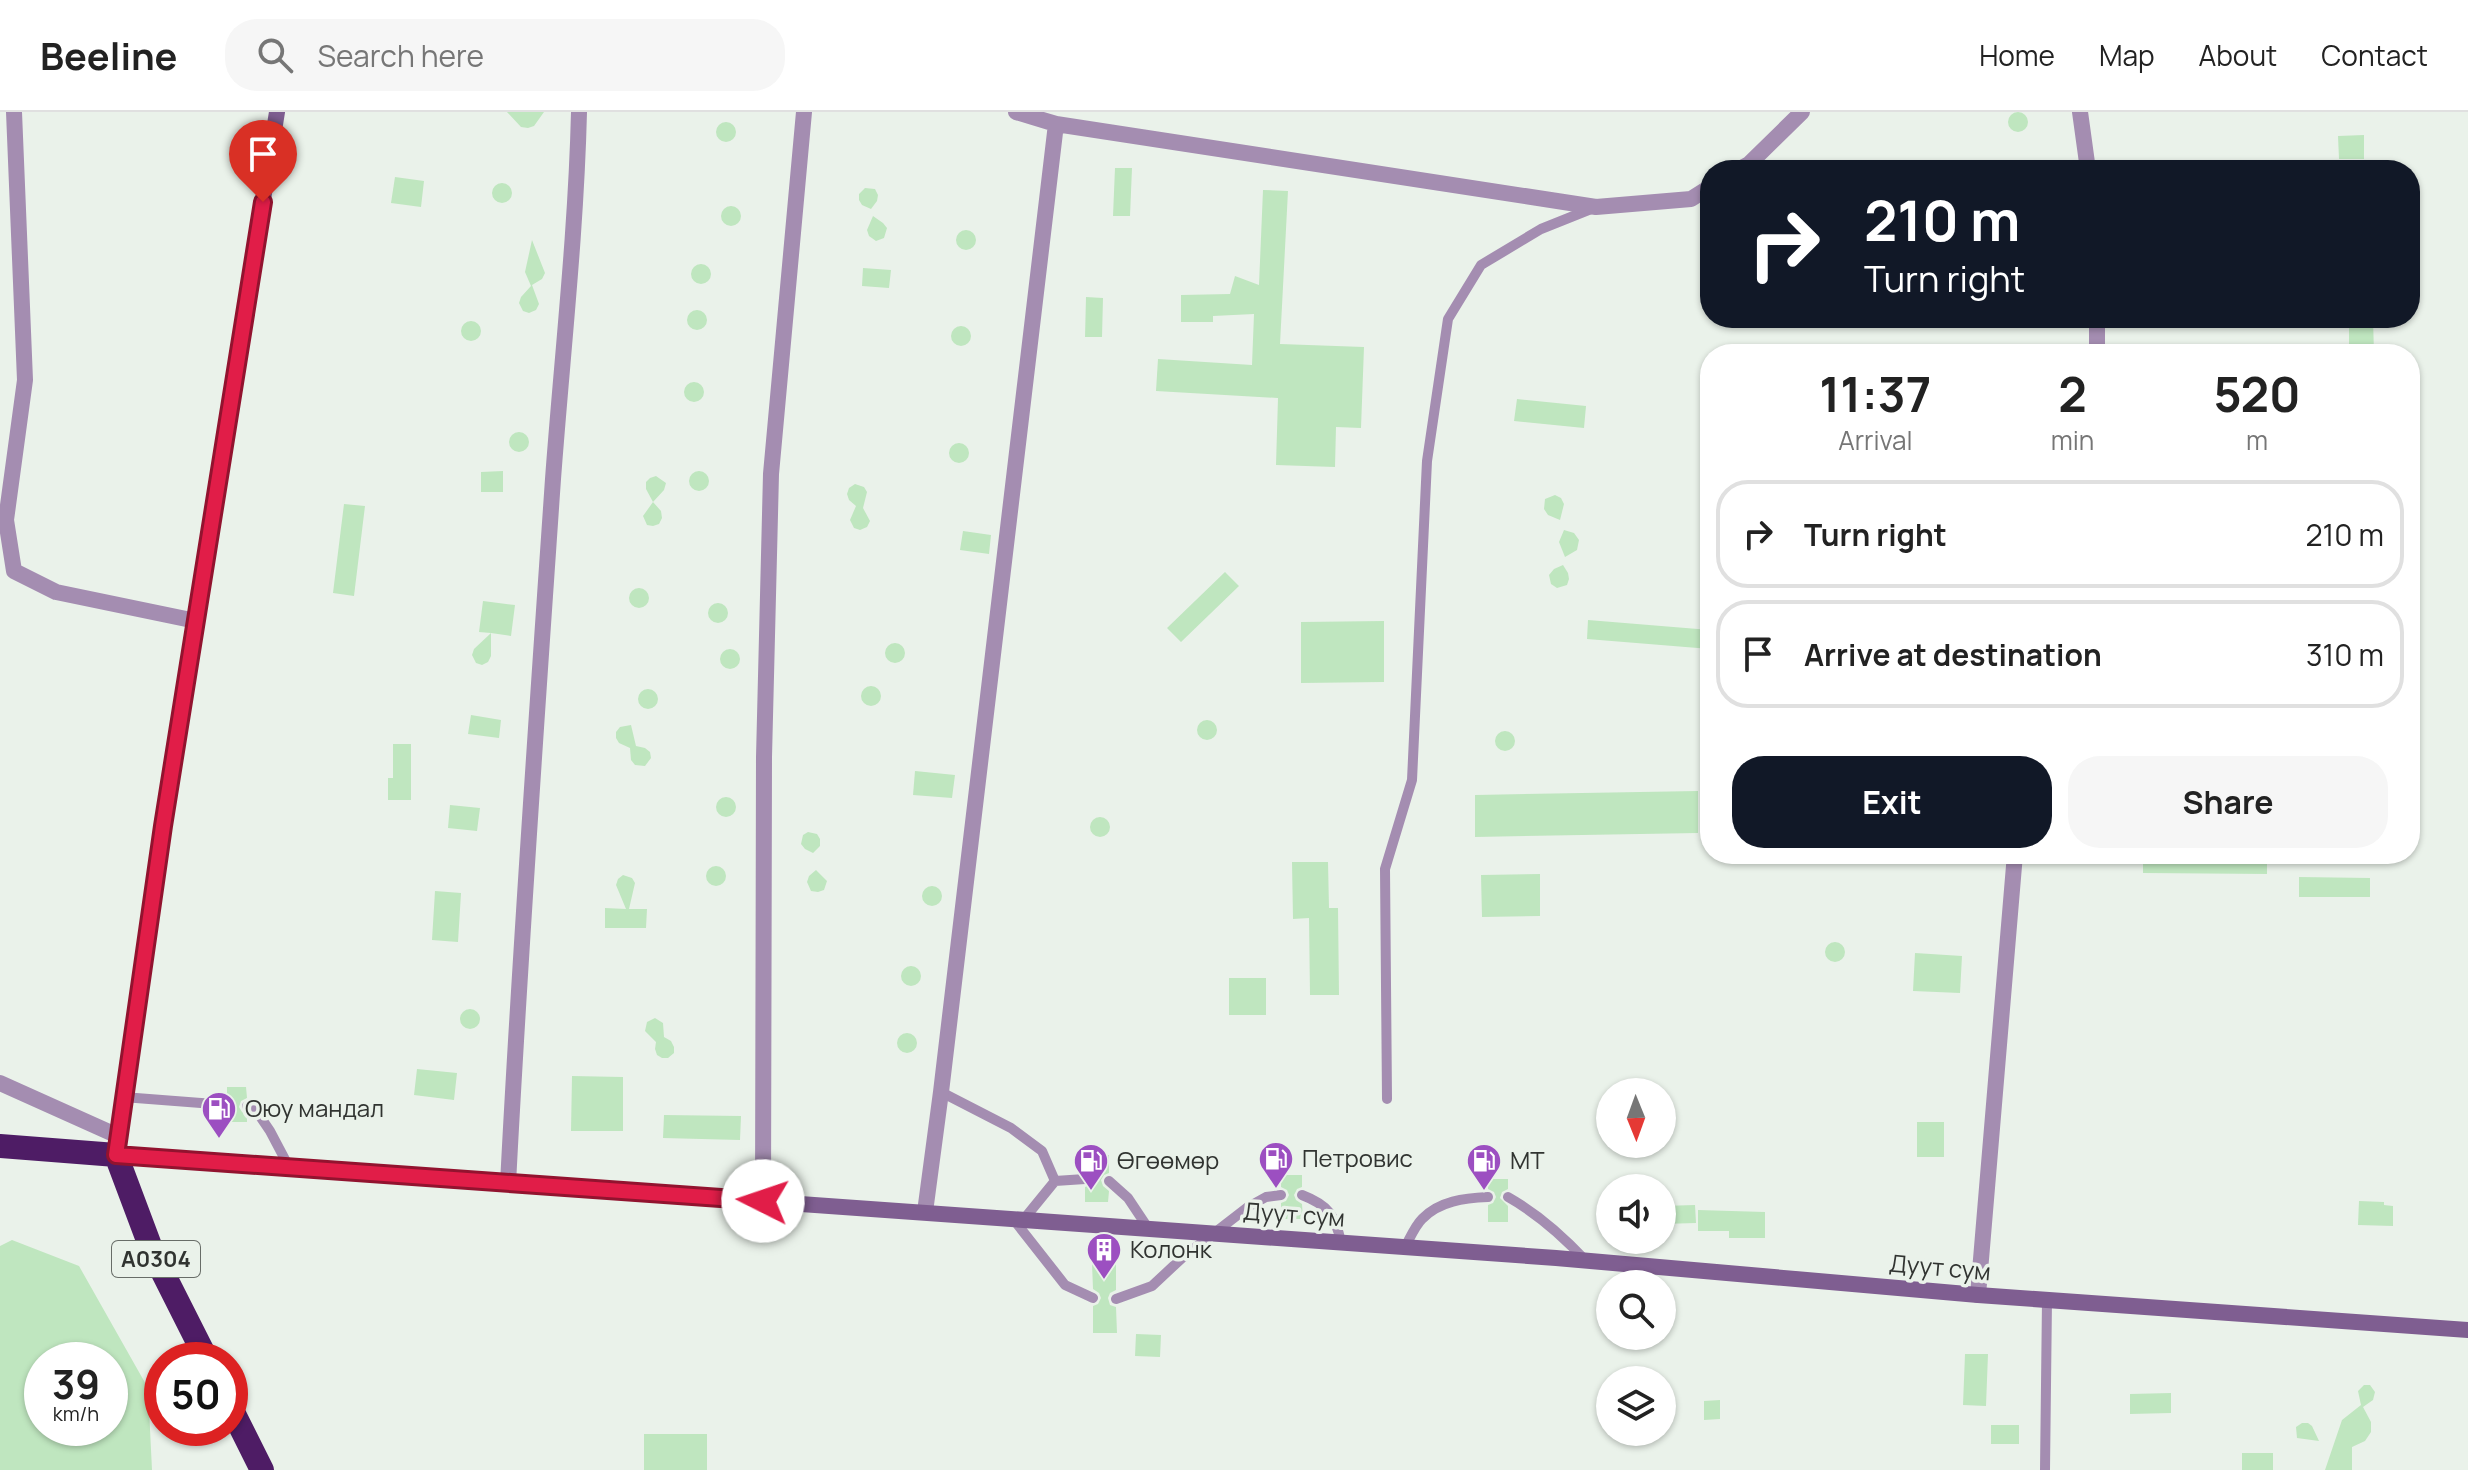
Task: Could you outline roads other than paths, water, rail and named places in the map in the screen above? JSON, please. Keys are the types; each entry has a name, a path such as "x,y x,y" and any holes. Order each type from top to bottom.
{"highway":[{"path":"0,1146 117,1145"},
{"name":"A0304","path":"117,1145 152,1251 198,1342"},
{"path":"248,1442 262,1470"}],"main road":[{"path":"117,1145 163,826 277,112"},
{"name":"Дуут сум","path":"117,1145 289,1167 1341,1242 1978,1295 2468,1330"}],"street":[{"path":"14,112 25,380 6,520 14,571 56,592 196,621"},
{"path":"508,1184 579,112"},
{"path":"763,1201 764,757 771,474 804,112"},
{"path":"1016,112 1596,207 1691,199 1700,193"},
{"path":"1753,160 1802,112"},
{"path":"2080,112 2087,160"},
{"path":"925,1212 1057,118"},
{"path":"1978,1295 2014,864"},
{"path":"0,1083 117,1145"}],"lane":[{"path":"1387,1099 1385,869 1412,780 1427,461 1448,319 1481,265 1541,229 1596,207"},
{"path":"941,1092 1011,1128 1042,1151 1055,1181"},
{"path":"123,1097 227,1105"},
{"path":"247,1106 253,1106 289,1167"},
{"path":"1085,1179 1055,1181 1018,1219 1065,1285 1093,1298"},
{"path":"1109,1181 1128,1198 1148,1228"},
{"path":"1116,1299 1152,1286 1248,1207 1266,1197 1281,1195"},
{"path":"1302,1195 1321,1202 1337,1225 1341,1242"},
{"path":"1405,1247 1421,1219 1440,1207 1459,1199 1488,1197"},
{"path":"1508,1197 1563,1236 1586,1261"},
{"path":"2045,1470 2047,1300"}],"place":[{"name":"Оюу мандал","path":"219,1140"},
{"name":"Петровиc","path":"1276,1190"},
{"name":"Өгөөмөр","path":"1091,1192"},
{"name":"MT","path":"1484,1192"},
{"name":"Колонк","path":"1104,1281"}]}
